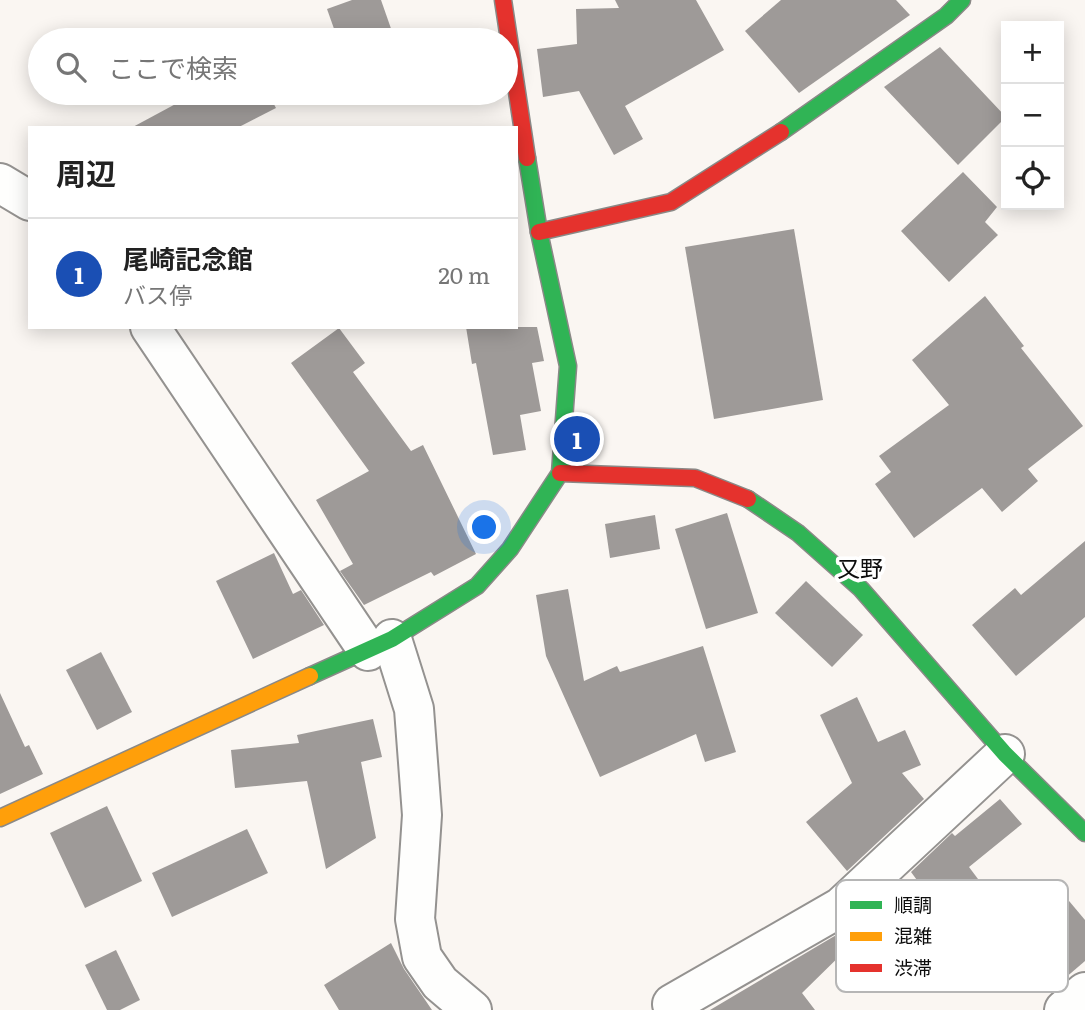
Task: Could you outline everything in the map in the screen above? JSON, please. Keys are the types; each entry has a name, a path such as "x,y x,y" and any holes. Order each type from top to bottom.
{"street":[{"path":"503,0 507,28"},
{"path":"539,232 671,202 786,129 946,16 962,0"},
{"path":"0,818 380,645 477,586 510,549 559,472 568,366 539,232 518,97"},
{"path":"0,183 28,200"},
{"path":"151,329 380,645 414,709 422,815 415,919 422,957 440,982 472,1010"},
{"path":"559,472 695,478 738,493 798,533 861,589 1005,754 1085,833"},
{"path":"870,880 1005,754"},
{"path":"672,1004 836,910"},
{"path":"1064,1010 1085,992"}],"building":[{"path":"352,0 381,0 391,28 334,28 327,9"},
{"path":"615,0 696,0 724,50 625,106 643,139 614,155 579,91 543,97 537,49 577,44 576,9 619,8"},
{"path":"781,0 896,0 910,15 799,93 745,31"},
{"path":"940,47 1001,112 1001,122 958,165 884,87"},
{"path":"174,105 274,105 276,108 241,126 135,126"},
{"path":"963,172 997,207 985,222 998,235 949,282 901,231"},
{"path":"794,229 823,400 714,419 685,247"},
{"path":"985,296 1024,346 1021,348 1083,426 1028,469 1038,481 1002,512 982,488 914,538 875,484 891,472 879,456 949,405 912,360"},
{"path":"537,327 544,361 532,363 541,411 520,415 526,450 493,455 476,363 472,364 466,329"},
{"path":"340,329 365,363 353,372 411,451 423,445 476,554 434,576 431,572 364,605 340,571 353,564 316,500 369,471 291,363"},
{"path":"727,513 758,613 706,629 675,529"},
{"path":"655,515 660,549 610,558 605,524"},
{"path":"1085,541 1085,617 1016,676 972,625 1015,588 1021,595"},
{"path":"274,553 293,594 301,590 324,625 253,659 216,581"},
{"path":"806,581 863,635 832,667 775,613"},
{"path":"568,589 584,681 617,666 620,672 703,646 736,752 705,762 696,734 600,777 546,656 536,595"},
{"path":"101,652 132,712 97,730 66,670"},
{"path":"0,693 25,747 29,745 43,774 0,794"},
{"path":"857,697 878,742 905,730 921,765 902,773 924,799 847,871 806,822 852,783 820,715"},
{"path":"373,719 382,757 361,762 376,838 326,869 307,781 235,788 231,750 299,743 297,735"},
{"path":"1000,799 1022,824 969,867 979,880 917,880 911,872 952,833 955,836"},
{"path":"107,806 142,881 85,908 50,833"},
{"path":"247,829 268,873 172,917 152,873"},
{"path":"1068,900 1085,920 1085,961 1068,976"},
{"path":"836,935 836,960 802,993 815,1010 710,1010"},
{"path":"391,943 404,969 432,1010 339,1010 324,985"},
{"path":"116,950 140,1000 120,1010 107,1010 85,965"}],"traffic: fast":[{"path":"781,132 946,16 962,0"},
{"path":"310,676 392,639 477,586 510,549 560,473 568,366 539,232 527,158"},
{"path":"748,499 798,533 861,589 1005,754 1085,833"}],"traffic: slow":[{"path":"0,818 310,676"}],"traffic: jam":[{"path":"503,0 507,28"},
{"path":"518,99 527,158"},
{"path":"539,232 671,202 781,132"},
{"path":"560,473 695,478 748,499"}],"place":[{"name":"尾崎記念館","path":"577,439"}],"district":[{"name":"又野","path":"860,569"}]}
